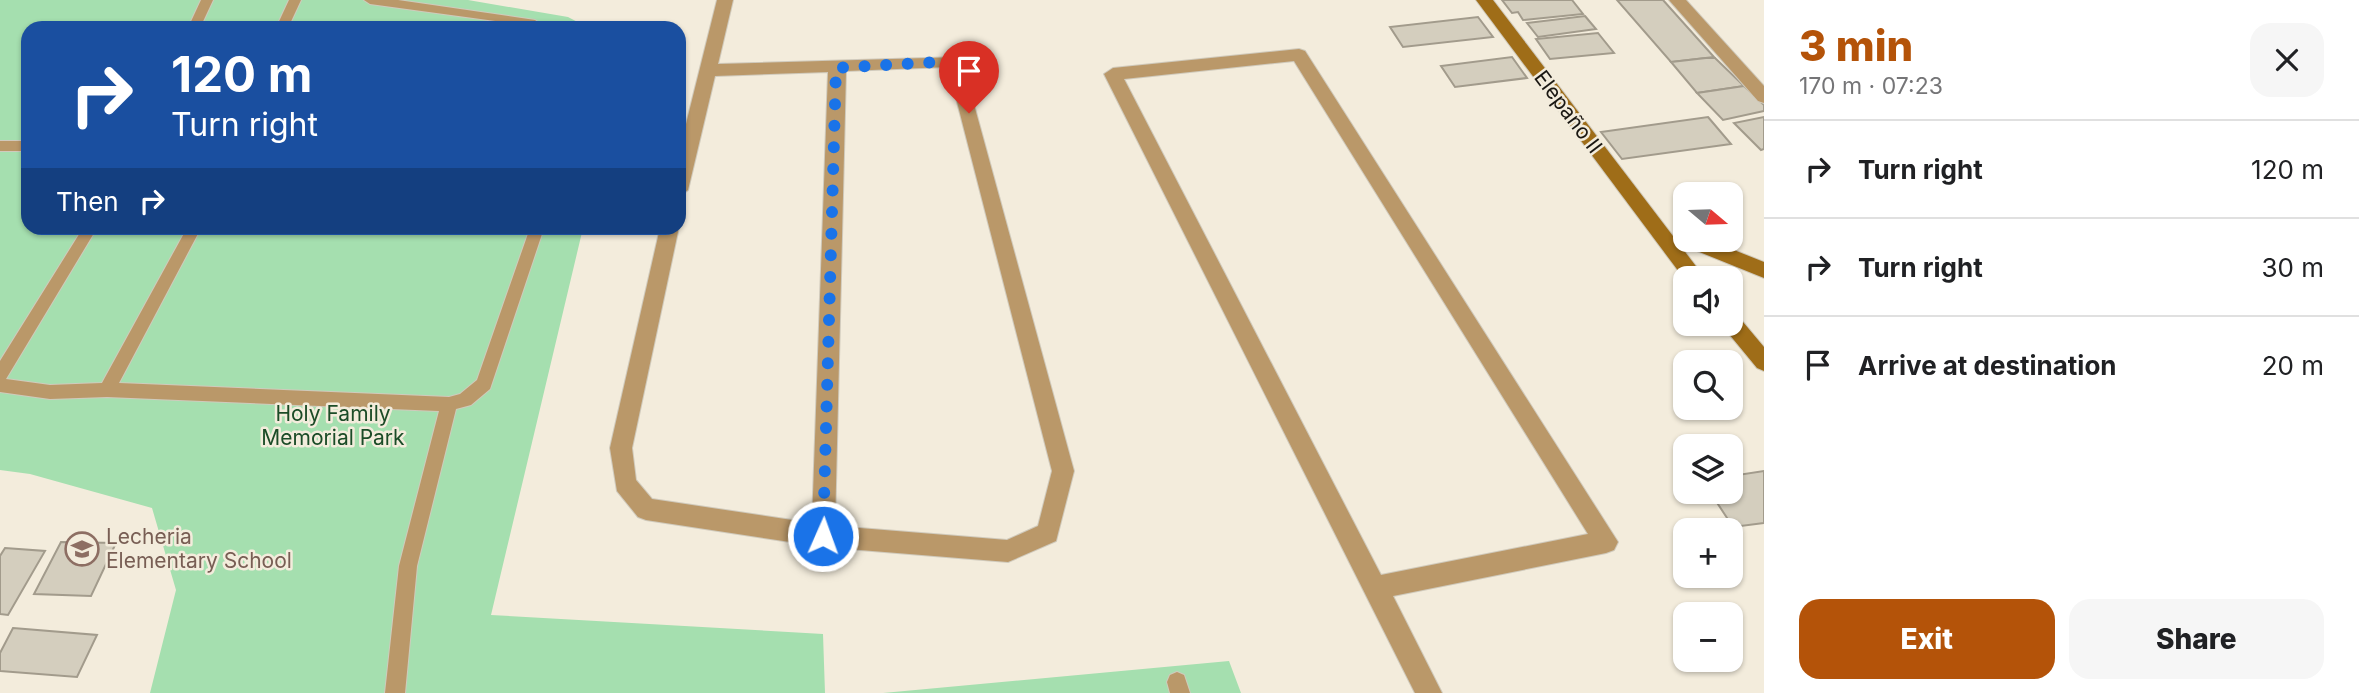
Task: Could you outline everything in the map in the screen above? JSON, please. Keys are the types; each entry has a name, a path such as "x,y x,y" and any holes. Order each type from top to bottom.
{"street":[{"path":"686,159 725,0"},
{"name":"Elepaño II","path":"1484,0 1685,266"},
{"path":"1677,0 1764,97"},
{"path":"1375,588 1606,542 1299,55 1113,74 1150,148 1375,588 1429,693"},
{"path":"668,235 621,448 625,484 646,509 823,536 1008,551 1048,533 1063,471 955,61 836,68 706,70"},
{"path":"823,536 836,68"},
{"path":"1652,225 1673,233"},
{"path":"1719,252 1764,270"},
{"path":"1743,336 1764,362"}],"lane":[{"path":"197,21 207,0"},
{"path":"285,21 295,0"},
{"path":"370,0 514,21"},
{"path":"0,146 21,146"},
{"path":"0,375 86,235"},
{"path":"107,390 190,235"},
{"path":"0,385 50,392 107,390 449,404 465,400 484,384 535,235"},
{"path":"396,693 408,566 449,404"}],"green space":[{"name":"Holy Family Memorial Park","path":"0,0 468,0 568,17 576,21 21,21 21,235 581,235 491,615 823,634 825,693 150,693 176,590 152,508 30,474 0,470"},
{"path":"1229,661 1241,693 883,693"}],"building":[{"path":"1502,0 1572,0 1583,14 1523,20 1518,12 1512,13"},
{"path":"1617,0 1663,0 1714,57 1671,62"},
{"path":"1585,16 1596,29 1538,37 1527,23"},
{"path":"1478,17 1493,37 1403,47 1390,27"},
{"path":"1598,33 1614,53 1550,59 1536,39"},
{"path":"1512,57 1527,78 1455,87 1441,66"},
{"path":"1715,58 1744,86 1697,93 1671,62"},
{"path":"1744,86 1764,105 1764,111 1723,120 1697,93"},
{"path":"1708,117 1731,144 1622,159 1601,132"},
{"path":"1764,117 1764,149 1761,150 1734,123"},
{"path":"1764,471 1764,523 1743,526 1743,518 1727,518 1718,504 1743,504 1743,474"},
{"path":"61,542 116,543 91,596 34,594"},
{"path":"5,548 45,551 8,615 0,614 0,556"},
{"path":"13,628 97,635 77,677 0,671 0,653"}],"place":[{"name":"Lecheria Elementary School","path":"82,549"}],"route":[{"path":"823,536 836,68 955,61 969,113"}]}
